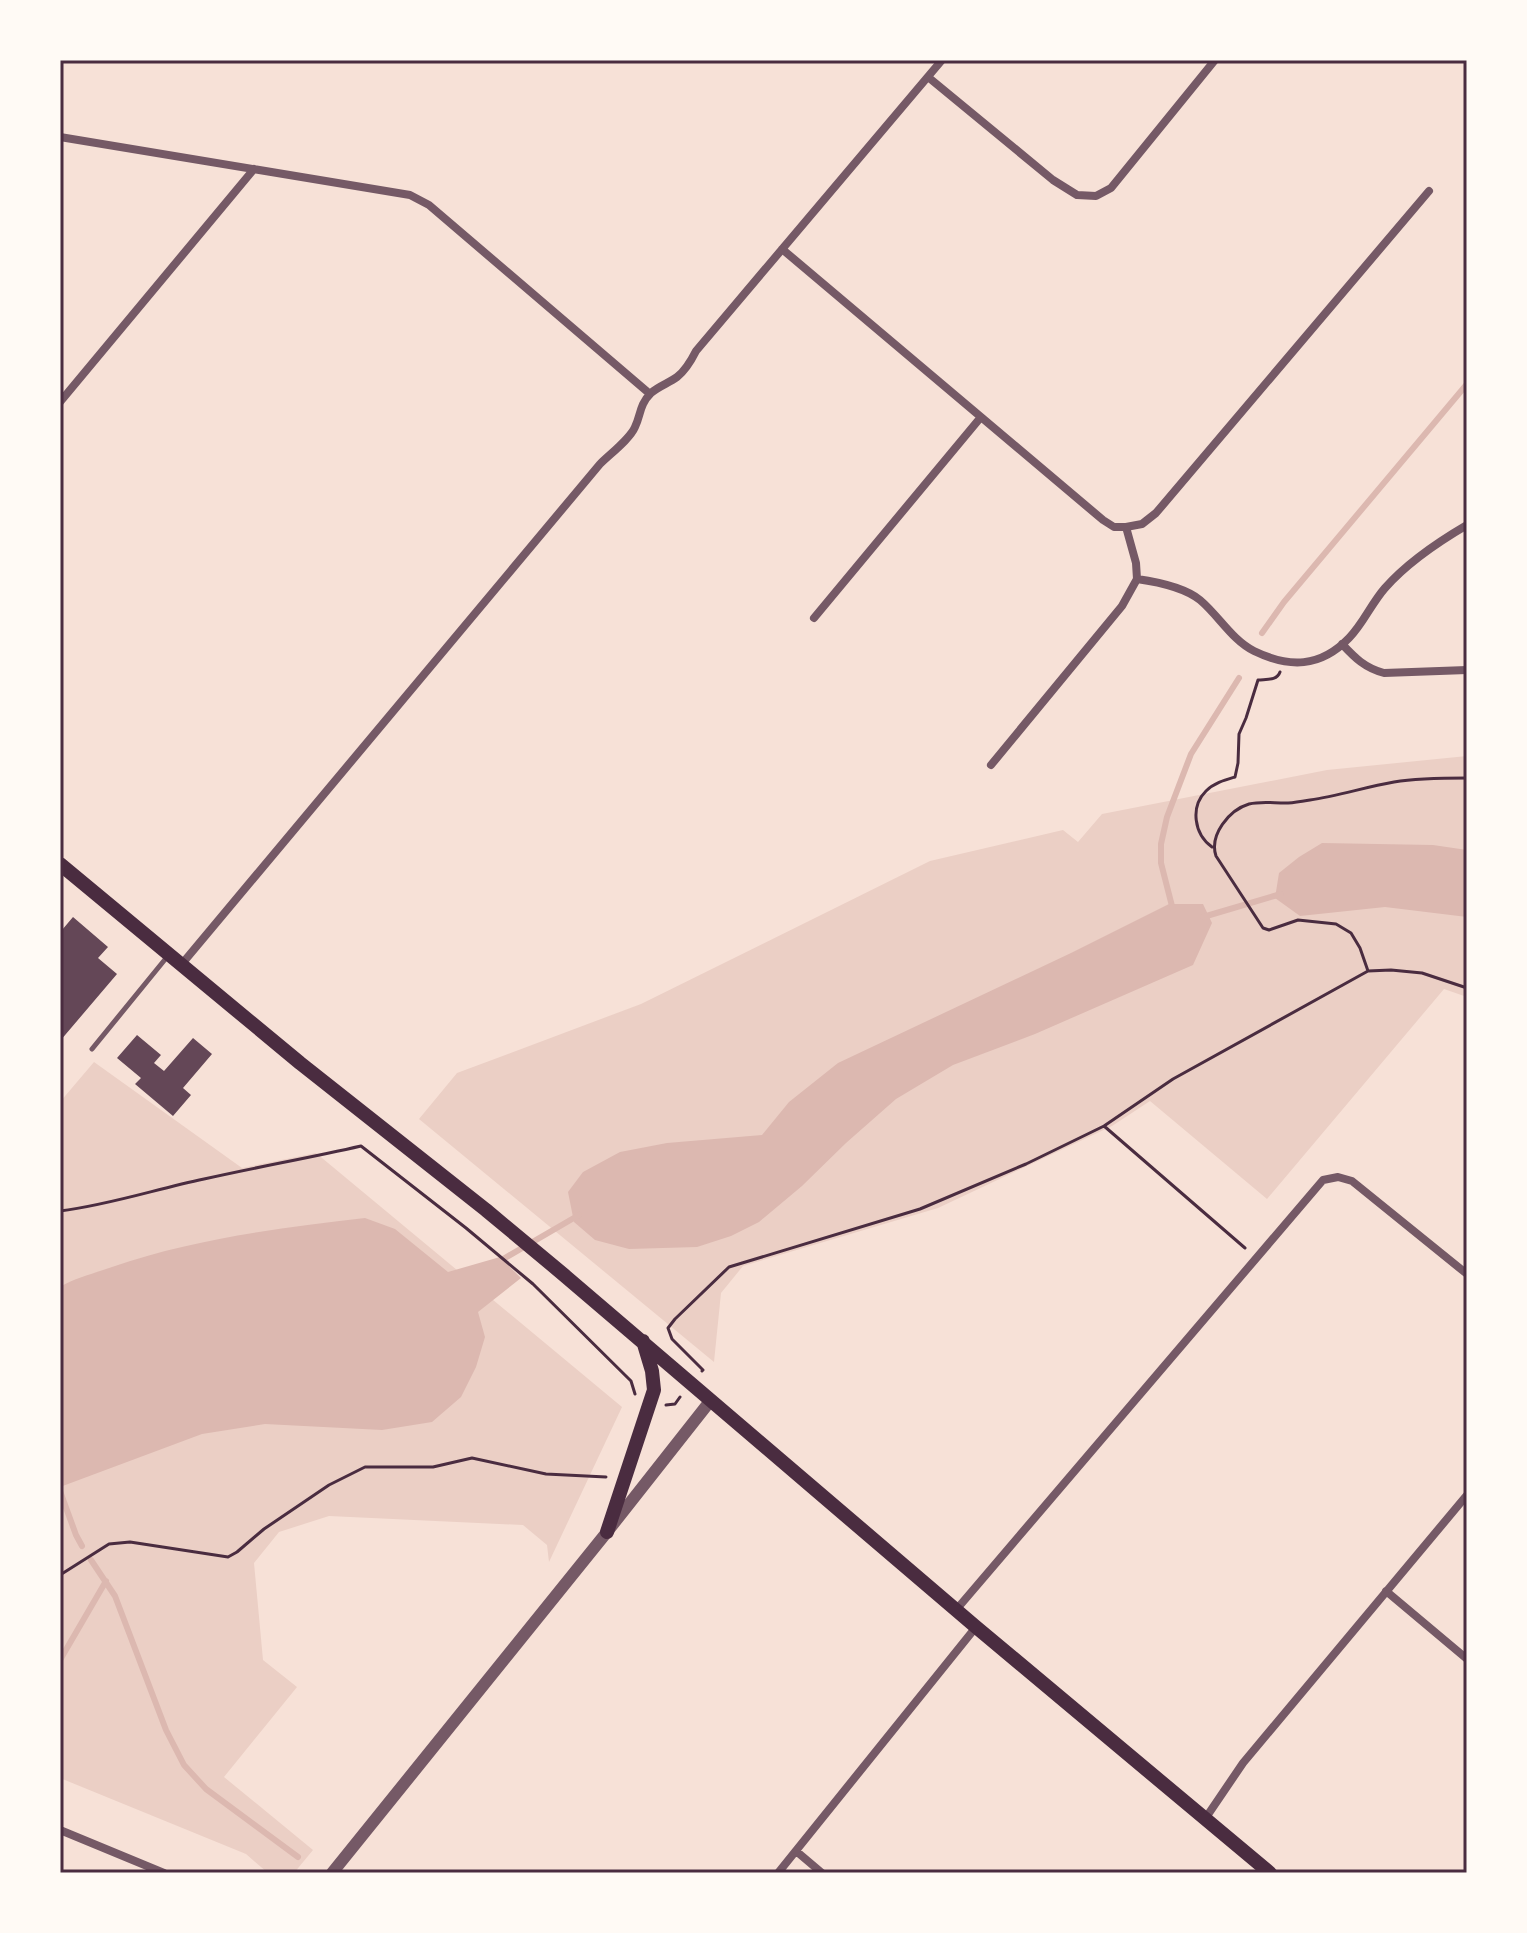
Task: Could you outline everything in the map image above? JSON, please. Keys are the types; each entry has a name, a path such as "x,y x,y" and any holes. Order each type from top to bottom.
{"main road":[{"path":"60,864 181,966 564,1275 1270,1873"},
{"path":"607,1532 654,1390 643,1341"}],"street":[{"path":"181,966 600,464 629,436 650,394 677,377 689,365 696,351 942,60"},
{"path":"928,77 1053,180 1077,195 1096,196 1111,188 1215,60"},
{"path":"60,137 410,195 429,205 650,394"},
{"path":"60,402 254,169"},
{"path":"782,249 1103,520 1114,527 1126,527 1142,524 1156,513 1429,191"},
{"path":"814,618 981,417"},
{"path":"1137,579 1159,582 1187,592 1243,644 1283,662 1299,663 1324,657 1342,644 1398,574 1467,525"},
{"path":"991,765 1122,606 1137,579 1126,527"},
{"path":"1342,644 1360,663 1384,673 1467,670"},
{"path":"956,1610 1323,1180 1338,1177 1352,1181 1467,1274"},
{"path":"339,1871 711,1400"},
{"path":"1205,1819 1243,1763 1467,1495"},
{"path":"1386,1591 1467,1659"},
{"path":"778,1873 976,1627"},
{"path":"60,1830 164,1873"},
{"path":"796,1851 822,1873"}],"lane":[{"path":"92,1049 169,956"}],"path":[{"path":"1280,672 1274,679 1258,680 1239,734 1235,777 1208,788 1201,797 1196,819 1199,833 1213,847 1263,928 1269,930 1298,920 1336,924 1351,933 1368,971"},
{"path":"1213,847 1220,828 1237,810 1248,805 1331,797 1395,782 1467,778"},
{"path":"685,1354 672,1339 668,1328 729,1267 932,1204 1026,1164 1104,1126 1186,1071 1368,971 1422,973 1467,988"},
{"path":"1104,1126 1257,1258"},
{"path":"60,1211 361,1146 533,1284 631,1381 636,1398"},
{"path":"658,1406 675,1404 680,1397"},
{"path":"675,1404 683,1411"},
{"path":"60,1575 109,1544 130,1542 228,1557 329,1485 365,1467 433,1467 472,1458 546,1474 610,1477"}],"shaded area":[{"path":"1467,756 1467,997 1444,989 1267,1199 1150,1101 1112,1126 938,1208 743,1266 721,1293 714,1362 419,1119 457,1073 641,1004 930,861 1063,830 1078,842 1102,814 1327,770"},
{"path":"1322,843 1433,845 1467,850 1467,917 1385,907 1300,916 1275,898 1279,873"},
{"path":"1169,904 1203,904 1212,923 1193,965 1035,1034 953,1065 896,1099 759,1222 731,1236 697,1247 629,1249 595,1240 574,1222 568,1192 583,1172 620,1152 667,1143 762,1135 789,1102 838,1063"},
{"path":"94,1062 242,1168 316,1153 622,1407 549,1562 547,1545 523,1525 329,1516 279,1532 254,1563 263,1660 297,1687 224,1777 313,1850 294,1873 268,1873 246,1854 60,1778 60,1102"},
{"path":"365,1218 395,1229 448,1272 500,1257 521,1278 478,1312 485,1337 476,1367 461,1397 432,1422 382,1430 265,1424 202,1434 60,1487 60,1287 174,1249 269,1231"}],"building":[{"path":"73,917 108,947 98,958 117,974 60,1041 60,928 62,930"},
{"path":"137,1035 161,1055 154,1063 164,1071 193,1038 212,1054 183,1088 191,1095 173,1116 135,1084 141,1078 117,1058"}],"waterway":[{"path":"1262,633 1284,602 1467,384"},
{"path":"1173,910 1161,863 1161,844 1167,817 1191,754 1239,678"},
{"path":"1203,917 1281,894"},
{"path":"498,1262 579,1215"},
{"path":"60,1491 82,1546"},
{"path":"91,1560 115,1596 166,1730 184,1765 206,1789 298,1857"},
{"path":"60,1660 106,1581"}]}
